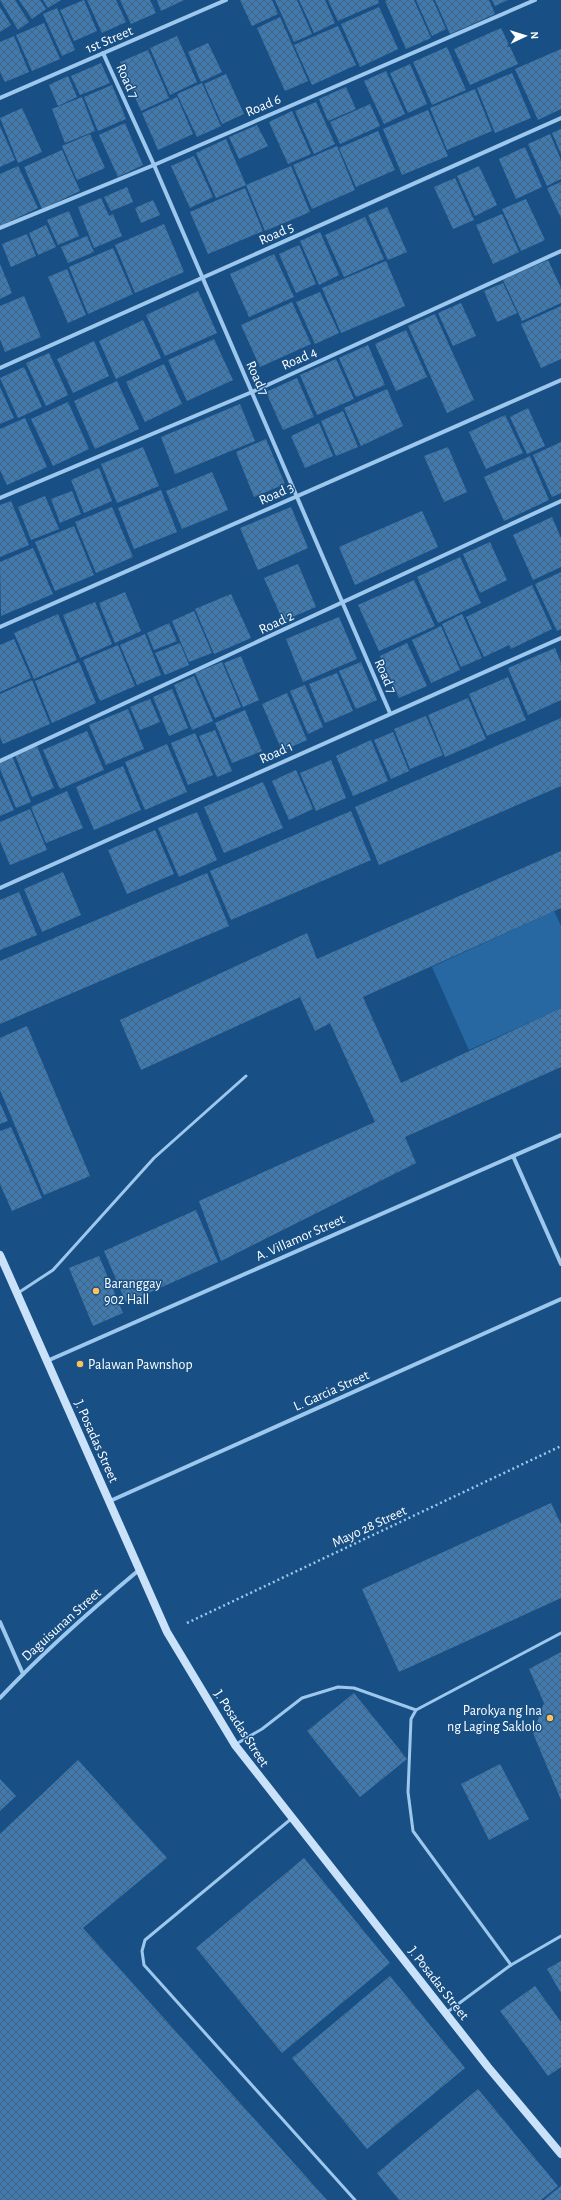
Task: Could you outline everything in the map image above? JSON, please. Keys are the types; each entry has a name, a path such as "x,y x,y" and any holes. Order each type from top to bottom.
{"street":[{"name":"1st Street","path":"0,98 226,0"},
{"name":"Road 6","path":"0,228 154,165 535,0"},
{"name":"Road 7","path":"104,53 154,165 390,713"},
{"name":"Road 5","path":"0,368 561,118"},
{"name":"Road 4","path":"0,498 252,392 561,251"},
{"name":"Road 3","path":"0,627 561,380"},
{"name":"Road 2","path":"0,761 561,502"},
{"name":"Road 1","path":"0,888 561,638"},
{"name":"A. Villamor Street","path":"47,1361 561,1135"},
{"path":"513,1156 561,1264"},
{"name":"J. Posadas Street","path":"0,1255 167,1632 234,1745 291,1819 446,2013 561,2154"},
{"name":"L. Garcia Street","path":"110,1501 561,1299"},
{"name":"Daguisunan Street","path":"0,1698 22,1674 104,1599 140,1570"},
{"path":"0,1622 22,1674"}],"lane":[{"path":"17,1294 53,1270 154,1158 246,1076"},
{"path":"511,1965 413,1831 409,1814 408,1792 410,1774 410,1732 412,1719 416,1710 561,1633"},
{"path":"234,1745 262,1729 302,1698 338,1687 361,1690 416,1710"},
{"path":"291,1819 145,1940 142,1951 144,1965 355,2200"},
{"path":"446,2013 511,1965 561,1936"}],"path":[{"name":"Mayo 28 Street","path":"186,1623 561,1446"}],"shaded area":[{"path":"554,911 561,926 561,1008 469,1050 432,967"}],"building":[{"path":"0,0 15,0 29,22 18,30"},
{"path":"19,0 40,0 46,9 32,19"},
{"path":"43,0 61,0 48,8"},
{"path":"84,0 97,31 74,41 60,10"},
{"path":"87,0 116,0 126,22 102,33"},
{"path":"120,0 150,0 156,13 131,24"},
{"path":"157,0 184,0 161,11"},
{"path":"240,0 272,0 278,14 252,26"},
{"path":"275,0 297,0 312,34 294,42"},
{"path":"299,0 325,0 335,23 314,33"},
{"path":"328,0 378,0 379,3 338,21"},
{"path":"414,0 431,38 406,49 385,1"},
{"path":"416,0 433,0 446,29 432,36"},
{"path":"435,0 489,0 495,14 450,34"},
{"path":"492,0 508,0 495,6"},
{"path":"0,7 11,25 0,32"},
{"path":"379,7 398,49 360,67 341,24"},
{"path":"57,8 75,50 62,56 43,14"},
{"path":"280,17 308,81 285,91 257,28"},
{"path":"44,23 60,59 32,71 16,35"},
{"path":"338,26 356,65 312,85 294,45"},
{"path":"501,28 518,64 470,85 454,49"},
{"path":"14,36 29,72 5,82 0,72 0,42"},
{"path":"177,36 197,82 170,95 150,48"},
{"path":"208,43 222,72 201,82 188,52"},
{"path":"447,47 466,90 432,105 413,62"},
{"path":"561,49 561,109 538,120 515,69"},
{"path":"148,50 169,98 141,111 120,62"},
{"path":"101,63 110,83 80,95 71,76"},
{"path":"410,64 427,104 408,113 390,73"},
{"path":"386,71 405,114 384,124 364,81"},
{"path":"512,73 531,118 495,133 477,88"},
{"path":"226,74 244,114 222,124 204,84"},
{"path":"68,76 77,97 58,106 49,85"},
{"path":"202,83 221,126 197,137 177,94"},
{"path":"112,85 126,119 98,131 84,97"},
{"path":"346,87 356,109 328,121 319,99"},
{"path":"475,89 492,131 447,150 430,108"},
{"path":"82,97 95,131 65,143 52,109"},
{"path":"177,97 193,134 158,150 142,113"},
{"path":"316,102 335,144 314,154 295,111"},
{"path":"370,104 380,126 340,144 330,122"},
{"path":"22,108 42,152 18,163 0,118"},
{"path":"428,110 448,156 402,175 383,129"},
{"path":"292,111 311,154 288,164 269,122"},
{"path":"125,123 143,165 118,177 99,135"},
{"path":"257,125 268,146 239,159 229,137"},
{"path":"0,126 15,160 0,167"},
{"path":"561,129 561,154 552,133"},
{"path":"378,131 395,170 356,187 339,148"},
{"path":"90,134 105,168 77,180 62,146"},
{"path":"550,134 561,160 561,179 547,186 528,144"},
{"path":"226,139 246,185 216,198 196,153"},
{"path":"337,146 355,190 312,209 293,165"},
{"path":"525,147 542,187 516,199 499,159"},
{"path":"62,150 80,191 42,209 24,167"},
{"path":"194,156 213,197 190,208 171,166"},
{"path":"18,166 38,208 0,226 0,174"},
{"path":"291,166 310,212 265,231 246,185"},
{"path":"479,166 497,205 475,216 457,176"},
{"path":"455,178 474,220 453,229 434,187"},
{"path":"561,182 561,218 547,188"},
{"path":"127,187 133,202 111,211 104,197"},
{"path":"245,188 263,231 208,254 190,212"},
{"path":"101,198 109,216 113,214 122,236 94,248 78,207"},
{"path":"526,199 545,240 521,251 502,209"},
{"path":"153,200 160,215 141,223 135,208"},
{"path":"387,207 407,252 388,260 368,215"},
{"path":"69,211 79,236 58,245 47,220"},
{"path":"502,214 519,252 493,264 476,225"},
{"path":"365,217 384,259 344,277 325,235"},
{"path":"164,224 184,272 135,293 115,245"},
{"path":"46,225 56,247 38,255 29,233"},
{"path":"320,232 339,275 319,285 300,241"},
{"path":"27,234 36,256 11,267 2,244"},
{"path":"87,236 94,252 68,263 61,247"},
{"path":"299,245 316,284 296,293 279,254"},
{"path":"113,248 133,294 88,314 69,267"},
{"path":"274,254 294,297 249,317 230,274"},
{"path":"548,260 561,288 561,303 522,321 503,280"},
{"path":"386,261 405,306 341,333 322,288"},
{"path":"0,264 12,293 0,299"},
{"path":"67,269 86,315 68,323 48,277"},
{"path":"503,283 517,313 497,322 484,291"},
{"path":"198,291 217,333 165,356 146,315"},
{"path":"320,292 339,333 315,344 296,302"},
{"path":"24,296 41,337 5,352 0,339 0,306"},
{"path":"292,302 311,344 260,367 241,325"},
{"path":"461,303 476,336 453,346 438,313"},
{"path":"561,306 561,359 541,368 521,324"},
{"path":"435,314 474,400 447,413 408,326"},
{"path":"143,320 161,358 116,379 99,341"},
{"path":"406,330 427,377 396,391 375,344"},
{"path":"214,339 233,380 187,401 168,360"},
{"path":"94,341 109,376 73,393 57,359"},
{"path":"368,345 385,385 356,397 339,358"},
{"path":"49,353 68,395 46,406 26,363"},
{"path":"336,359 354,399 317,415 300,375"},
{"path":"164,364 182,404 145,422 126,382"},
{"path":"24,367 42,407 18,418 0,378"},
{"path":"297,378 314,417 283,430 266,392"},
{"path":"117,381 139,429 95,449 74,401"},
{"path":"0,387 14,418 0,424"},
{"path":"387,389 403,426 361,446 344,408"},
{"path":"68,402 89,449 53,466 31,419"},
{"path":"240,404 255,441 175,474 161,437"},
{"path":"528,408 545,446 527,454 510,417"},
{"path":"343,411 358,447 336,456 321,421"},
{"path":"505,415 523,453 486,469 469,432"},
{"path":"25,418 47,467 7,485 0,470 0,429"},
{"path":"319,423 333,456 305,468 291,436"},
{"path":"266,439 285,484 254,497 236,452"},
{"path":"561,442 561,493 552,497 533,455"},
{"path":"143,447 159,486 117,503 101,464"},
{"path":"448,447 467,492 444,502 424,456"},
{"path":"530,456 549,500 504,521 484,477"},
{"path":"99,468 112,501 84,513 71,480"},
{"path":"212,472 228,510 182,529 166,491"},
{"path":"161,490 177,532 134,549 118,508"},
{"path":"72,491 81,514 60,523 51,499"},
{"path":"45,496 59,529 31,540 18,507"},
{"path":"11,501 29,545 0,557 0,505"},
{"path":"112,507 133,557 96,573 75,522"},
{"path":"291,507 308,548 258,570 240,528"},
{"path":"422,511 438,547 355,585 339,547"},
{"path":"552,517 561,538 561,567 533,580 513,535"},
{"path":"74,526 94,575 55,591 35,542"},
{"path":"490,542 507,580 480,593 463,554"},
{"path":"33,548 53,594 1,616 0,562"},
{"path":"460,557 481,603 438,623 417,577"},
{"path":"298,564 316,607 283,621 264,578"},
{"path":"561,572 561,629 557,631 535,584"},
{"path":"414,580 435,626 379,651 358,605"},
{"path":"532,585 552,629 511,649 509,645 484,657 466,617"},
{"path":"125,592 141,631 115,643 99,603"},
{"path":"231,594 251,638 214,654 195,609"},
{"path":"95,602 112,644 80,658 63,615"},
{"path":"194,611 212,653 189,662 172,621"},
{"path":"58,614 77,660 34,679 14,633"},
{"path":"462,614 482,658 461,667 442,624"},
{"path":"339,617 357,659 303,682 286,639"},
{"path":"169,623 177,641 154,650 147,633"},
{"path":"441,626 460,670 431,683 412,640"},
{"path":"145,634 161,675 137,685 120,645"},
{"path":"14,639 31,678 0,692 0,645"},
{"path":"180,643 189,665 165,675 155,653"},
{"path":"407,643 427,686 399,698 380,656"},
{"path":"118,645 135,686 100,701 83,660"},
{"path":"555,648 561,663 561,700 528,715 508,668"},
{"path":"241,656 259,700 243,707 224,663"},
{"path":"79,662 96,703 52,723 35,681"},
{"path":"222,662 241,707 215,718 195,673"},
{"path":"361,662 377,700 356,709 339,671"},
{"path":"337,673 353,711 325,723 309,684"},
{"path":"194,676 213,721 192,730 174,685"},
{"path":"508,677 526,720 487,736 469,694"},
{"path":"32,680 50,724 3,744 0,737 0,694"},
{"path":"305,685 323,727 308,734 290,691"},
{"path":"172,689 188,728 169,736 153,697"},
{"path":"287,693 307,740 282,751 262,704"},
{"path":"468,698 486,739 445,757 428,715"},
{"path":"150,699 160,722 140,730 130,707"},
{"path":"128,709 144,749 106,765 89,725"},
{"path":"245,710 262,751 232,763 215,723"},
{"path":"426,716 443,755 410,769 394,729"},
{"path":"561,718 561,786 379,865 355,807"},
{"path":"215,730 232,771 217,777 199,736"},
{"path":"87,731 104,770 60,789 43,750"},
{"path":"393,732 409,771 391,779 374,740"},
{"path":"195,733 213,775 188,785 171,743"},
{"path":"371,740 388,781 353,796 336,756"},
{"path":"167,744 187,792 145,810 125,762"},
{"path":"37,746 54,788 32,797 15,755"},
{"path":"12,756 31,802 16,808 0,769 0,761"},
{"path":"331,760 346,798 316,811 300,773"},
{"path":"123,766 141,810 94,830 76,787"},
{"path":"296,770 313,809 289,820 272,781"},
{"path":"0,778 14,810 0,816"},
{"path":"263,782 283,828 224,853 204,807"},
{"path":"67,791 83,828 46,843 31,807"},
{"path":"30,809 47,850 10,865 0,841 0,822"},
{"path":"351,811 371,860 231,920 210,871"},
{"path":"197,812 217,860 179,877 158,828"},
{"path":"155,830 174,874 127,894 108,850"},
{"path":"561,851 561,908 363,997 401,1083 561,1008 561,1067 405,1137 416,1163 221,1261 199,1201 375,1122 330,1023 315,1031 300,997 141,1070 120,1020 307,933 317,959"},
{"path":"63,872 81,915 42,932 24,889"},
{"path":"207,873 229,926 0,1024 0,961"},
{"path":"19,892 37,935 0,950 0,900"},
{"path":"27,1026 90,1176 44,1195 0,1090 0,1038"},
{"path":"0,1103 8,1121 0,1124"},
{"path":"11,1127 42,1198 12,1211 0,1184 0,1131"},
{"path":"196,1210 218,1262 126,1303 104,1251"},
{"name":"Baranggay 902 Hall","path":"99,1256 123,1313 93,1326 69,1268"},
{"path":"551,1503 561,1524 561,1598 399,1672 362,1589"},
{"name":"Parokya ng Ina ng Laging Saklolo","path":"561,1652 561,1800 533,1733 544,1703 529,1669"},
{"path":"354,1693 407,1759 360,1797 307,1731"},
{"path":"78,1760 167,1858 83,1928 327,2200 0,2200 0,1834"},
{"path":"500,1764 529,1819 489,1840 461,1784"},
{"path":"0,1779 16,1796 0,1811"},
{"path":"304,1858 390,1963 282,2053 196,1948"},
{"path":"561,1961 561,1993 547,1969"},
{"path":"390,1976 465,2068 367,2149 292,2058"},
{"path":"535,1986 561,2022 561,2067 548,2076 500,2011"},
{"path":"478,2089 558,2186 541,2200 399,2200 377,2173"},
{"path":"561,2186 561,2200 544,2200"}],"place":[{"name":"Baranggay 902 Hall","path":"96,1291"},
{"name":"Palawan Pawnshop","path":"80,1364"},
{"name":"Parokya ng Ina ng Laging Saklolo","path":"550,1718"}]}
